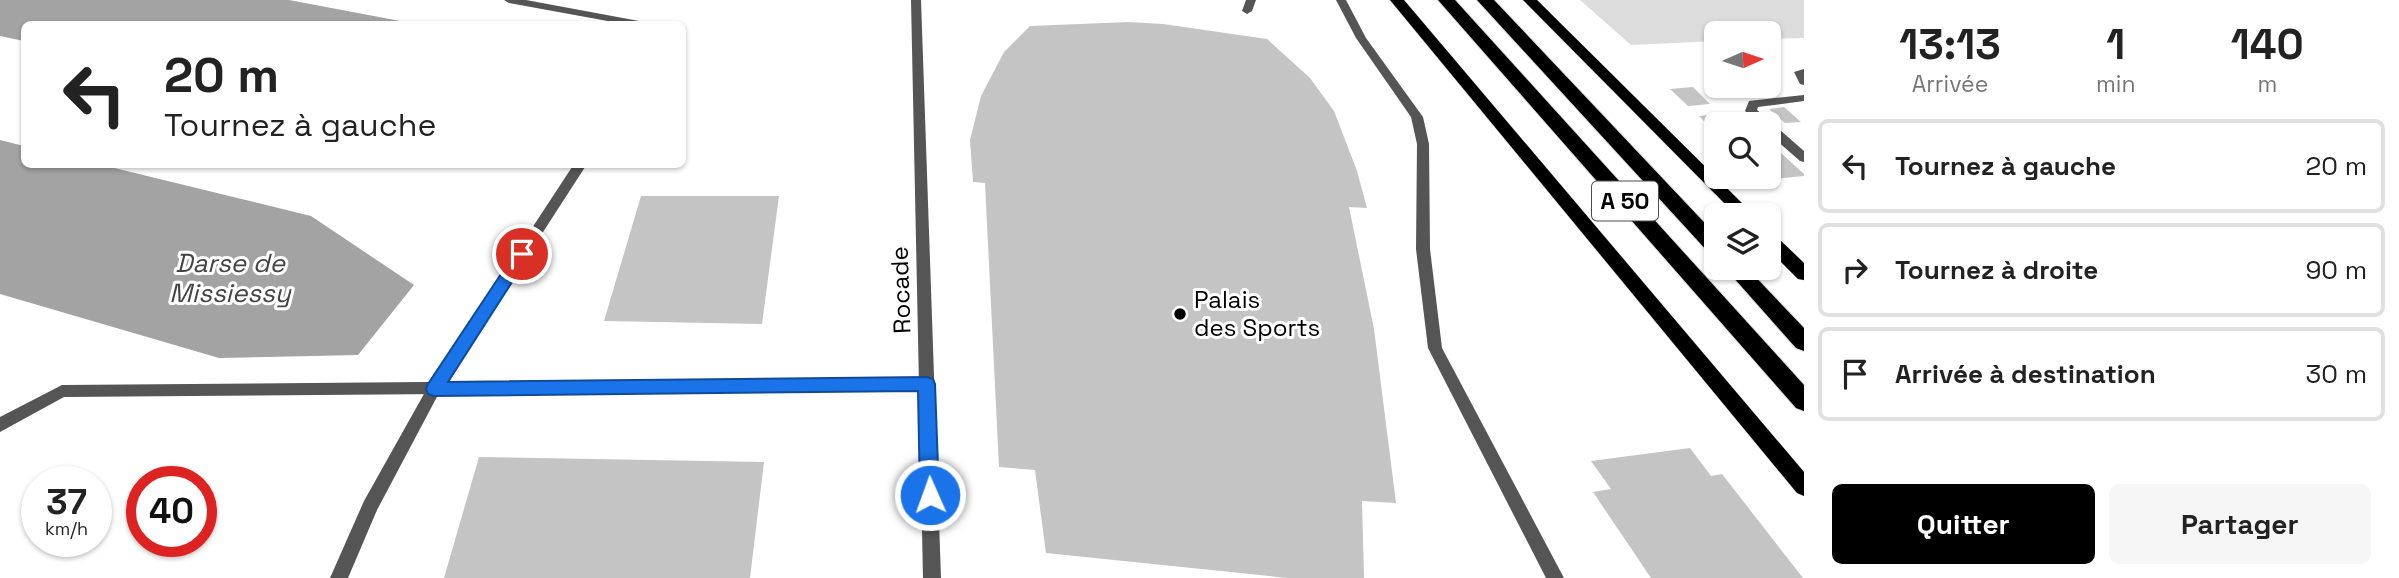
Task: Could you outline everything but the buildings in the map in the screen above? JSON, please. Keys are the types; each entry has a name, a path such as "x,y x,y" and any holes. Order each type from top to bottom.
{"highway":[{"name":"A 50","path":"1446,0 1804,401"},
{"name":"A 50","path":"1485,0 1704,234"},
{"path":"1746,280 1804,342"}],"main road":[{"path":"1397,0 1804,487"},
{"path":"1530,0 1734,203"},
{"path":"1781,251 1804,274"}],"street":[{"path":"509,0 623,21"},
{"name":"Rocade","path":"916,0 932,578"},
{"path":"1341,0 1361,38 1416,117 1423,144 1423,249 1435,348 1555,578"},
{"path":"1752,112 1753,104 1803,93 1800,72 1804,72"},
{"path":"1781,138 1804,159"},
{"path":"339,578 370,506 434,389 578,168"},
{"path":"0,425 62,391 927,384"}],"shaded area":[{"path":"1580,0 1804,0 1804,38 1782,39 1782,21 1704,21 1704,42 1631,45"}],"water":[{"path":"0,0 289,0 400,21 21,21 21,40 0,36"},
{"name":"Darse de Missiessy","path":"0,140 21,145 21,168 114,168 311,216 414,285 358,355 219,358 0,294"}],"place":[{"name":"Palais des Sports","path":"1180,314"}],"route":[{"path":"522,254 434,389 927,384 930,495"}]}
